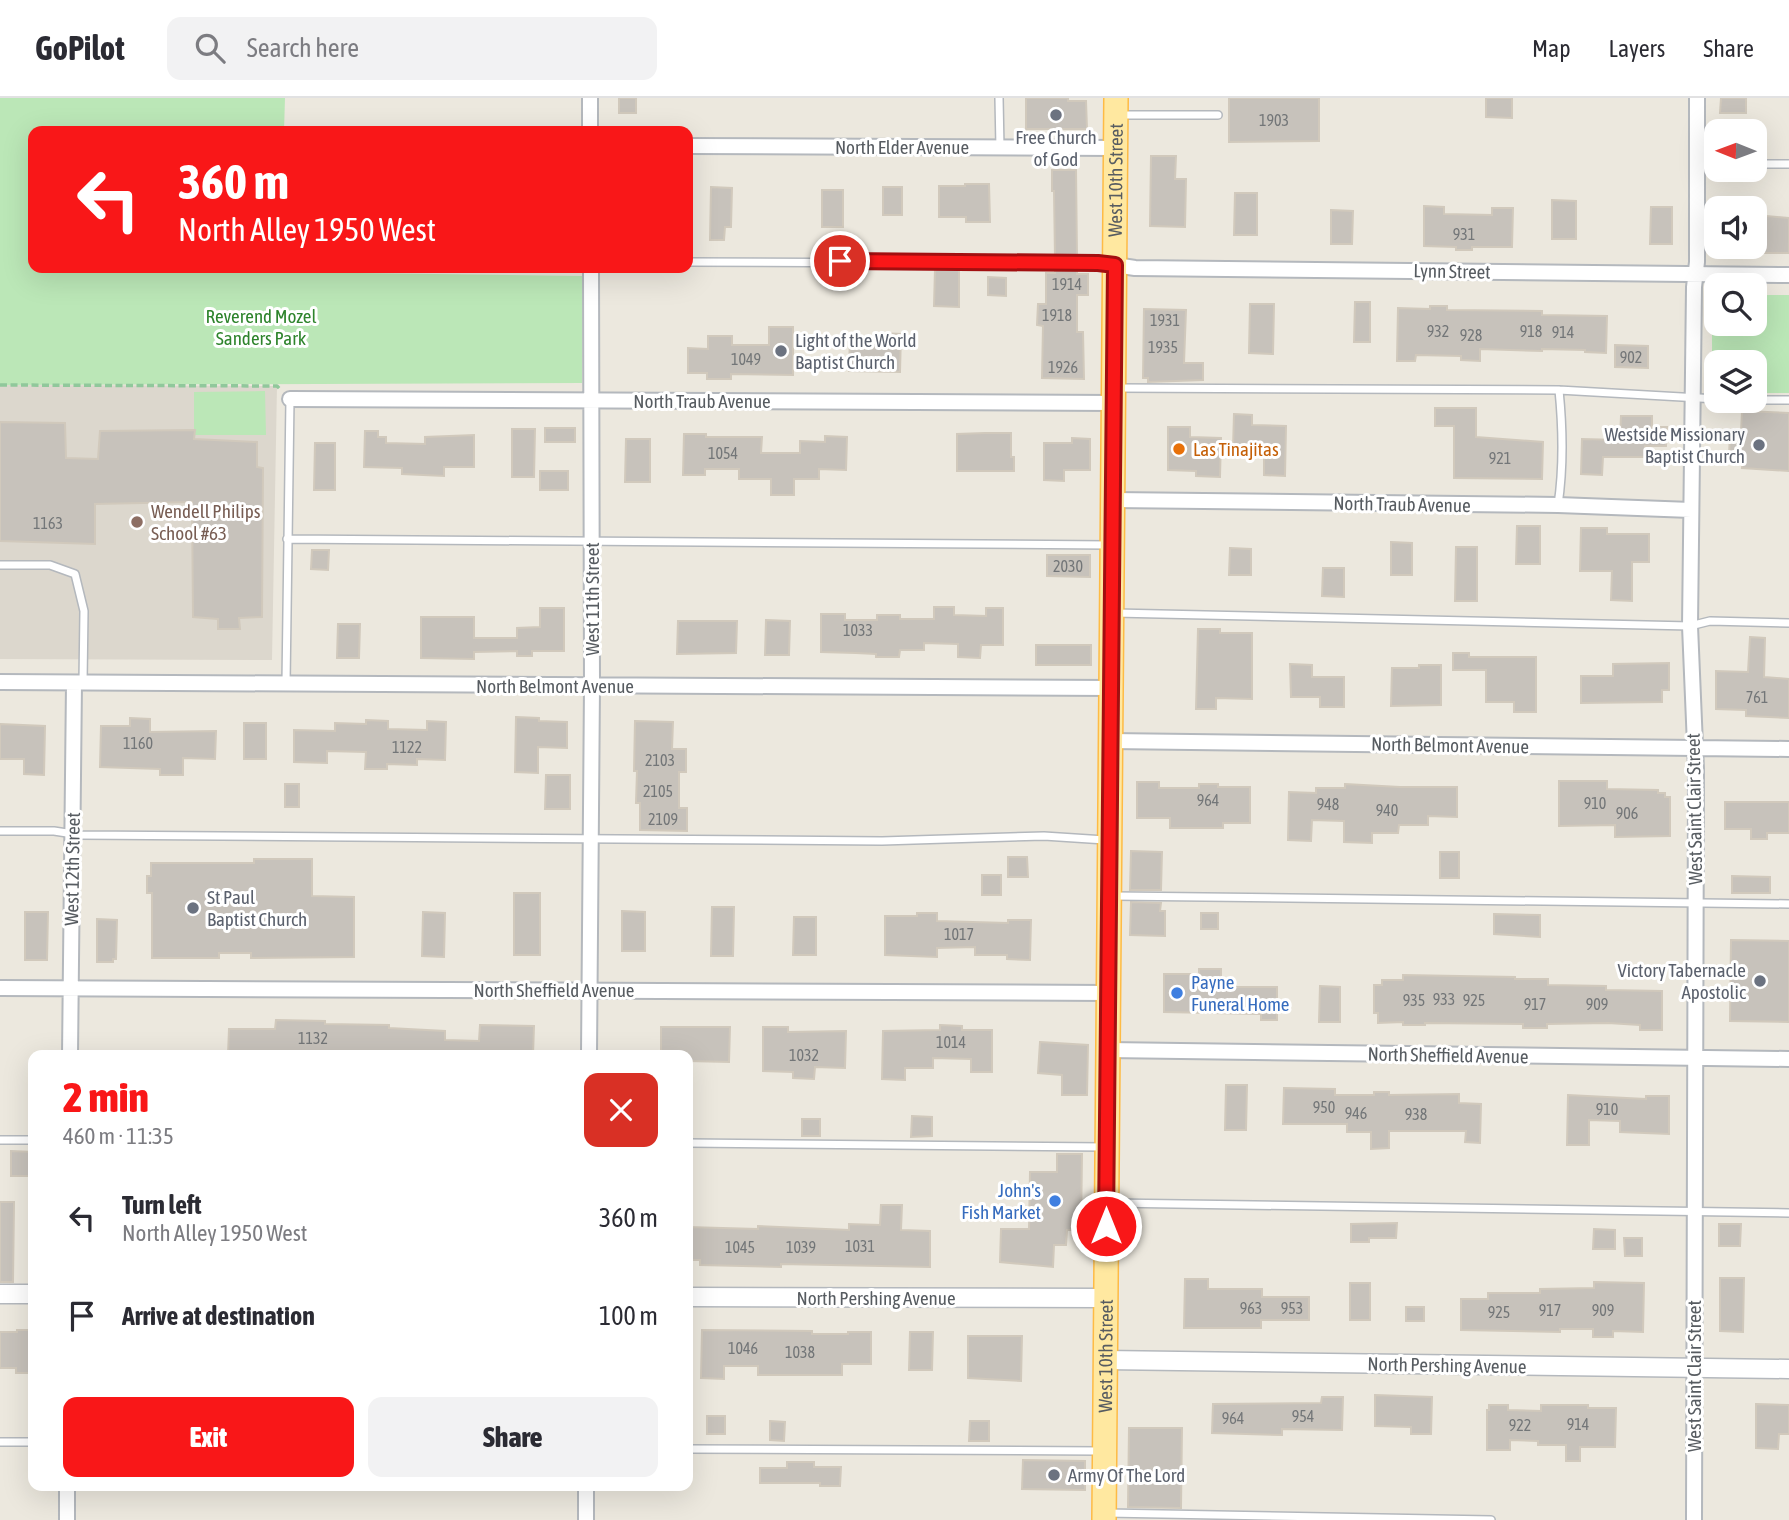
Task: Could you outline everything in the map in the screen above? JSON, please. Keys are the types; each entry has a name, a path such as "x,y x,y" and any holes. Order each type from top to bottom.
{"main road":[{"name":"West 10th Street","path":"1104,1516 1116,106"}],"street":[{"path":"590,98 590,126"},
{"name":"West Saint Clair Street","path":"1694,1520 1695,748 1690,626 1690,510 1697,98"},
{"name":"North Elder Avenue","path":"693,146 1116,148"},
{"name":"Lynn Street","path":"1115,265 1135,268 1789,275"},
{"name":"West 11th Street","path":"589,1050 591,273"},
{"name":"North Traub Avenue","path":"290,399 591,401 1114,396"},
{"name":"North Traub Avenue","path":"1112,500 1558,505 1690,510"},
{"name":"North Belmont Avenue","path":"0,682 1111,688"},
{"name":"West 12th Street","path":"70,1050 72,835 78,683"},
{"name":"North Belmont Avenue","path":"1110,741 1789,749"},
{"name":"North Sheffield Avenue","path":"0,988 1108,993"},
{"name":"North Sheffield Avenue","path":"1108,1050 1789,1059"},
{"path":"0,1294 28,1294"},
{"name":"North Pershing Avenue","path":"693,1297 1105,1298"},
{"name":"North Pershing Avenue","path":"1105,1360 1789,1369"},
{"path":"67,1491 67,1520"},
{"path":"586,1491 586,1520"}],"lane":[{"path":"999,98 1000,148"},
{"path":"1116,106 1218,115"},
{"path":"1768,164 1789,164"},
{"path":"1697,165 1704,165"},
{"path":"693,262 1115,265"},
{"path":"1114,396 1559,390 1704,399"},
{"path":"1558,505 1563,471 1559,390"},
{"path":"286,684 290,399"},
{"path":"1767,400 1789,400"},
{"path":"288,539 1112,545"},
{"path":"0,565 50,565 75,574 84,611 78,683"},
{"path":"1112,613 1690,626 1710,621 1789,623"},
{"path":"0,831 54,831 72,835 882,841 1044,836 1110,840"},
{"path":"1109,896 1789,904"},
{"path":"0,1140 28,1140"},
{"path":"693,1143 1107,1147"},
{"path":"1106,1203 1789,1213"},
{"path":"0,1442 28,1441"},
{"path":"693,1448 1104,1451"},
{"path":"1104,1516 1491,1520"}],"path":[{"path":"0,384 277,386 290,399"}],"shaded area":[{"name":"Wendell Philips School #63","path":"0,385 277,386 272,660 0,659"}],"green space":[{"name":"Reverend Mozel Sanders Park","path":"0,98 285,98 284,126 28,126 28,273 583,276 582,383 0,385"},
{"path":"1767,295 1789,295 1789,393 1767,393 1767,350 1712,350 1712,336 1767,336"},
{"path":"265,391 266,435 194,435 194,392"}],"building":[{"path":"619,98 636,98 636,113 619,113"},
{"name":"Free Church of God","path":"1026,98 1086,101 1087,129 1026,129"},
{"path":"1229,98 1319,98 1319,141 1229,142"},
{"path":"1486,98 1512,98 1512,118 1486,117"},
{"path":"1721,98 1746,98 1746,113 1720,113"},
{"path":"1151,156 1176,156 1175,179 1186,179 1185,227 1150,226"},
{"path":"1052,170 1076,170 1077,258 1055,258"},
{"path":"989,184 990,222 966,222 966,217 939,217 939,186"},
{"path":"711,187 732,188 731,227 725,227 724,240 710,240"},
{"path":"883,187 902,187 902,215 883,215"},
{"path":"822,190 843,190 843,227 822,227"},
{"path":"1235,193 1257,193 1257,235 1234,235"},
{"path":"1552,200 1576,201 1576,239 1552,239"},
{"path":"1424,206 1444,207 1444,214 1492,215 1492,208 1513,208 1512,247 1472,247 1472,250 1456,250 1456,247 1424,246"},
{"path":"1651,207 1672,207 1672,244 1650,244"},
{"path":"1331,210 1353,211 1352,244 1331,244"},
{"path":"1767,216 1789,218 1789,253 1767,253"},
{"path":"935,269 959,269 959,307 934,306"},
{"path":"1055,270 1077,270 1077,274 1088,274 1088,295 1077,295 1077,332 1083,332 1084,379 1042,378 1043,326 1037,325 1038,304 1046,304 1046,273 1055,273"},
{"path":"988,277 1006,278 1006,296 988,295"},
{"path":"1355,302 1370,302 1370,342 1354,342"},
{"path":"1250,304 1274,304 1273,354 1249,353"},
{"path":"1430,306 1447,306 1447,310 1542,311 1542,315 1607,316 1606,353 1585,350 1480,349 1480,361 1461,360 1461,356 1416,355 1415,361 1397,361 1398,308 1430,309"},
{"path":"1144,309 1186,310 1184,363 1203,363 1203,380 1148,382 1148,378 1143,378"},
{"path":"769,327 793,327 793,375 731,374 731,379 707,379 707,373 688,373 688,348 708,349 708,336 732,336 732,345 769,345"},
{"path":"879,333 901,334 900,372 849,371 850,336 879,337"},
{"path":"1615,345 1648,346 1648,368 1615,367"},
{"path":"1435,408 1476,408 1476,437 1543,442 1542,479 1454,478 1454,426 1435,426"},
{"name":"Westside Missionary Baptist Church","path":"1742,413 1789,413 1789,471 1742,468 1743,458 1729,457 1730,432 1741,432"},
{"path":"1234,414 1252,415 1252,425 1286,426 1285,476 1264,475 1264,449 1233,448"},
{"path":"1621,416 1652,416 1652,427 1667,427 1666,446 1645,446 1645,457 1603,457 1602,475 1581,474 1582,439 1620,440"},
{"path":"0,422 65,423 66,458 98,459 100,431 195,430 194,439 257,442 257,467 263,468 262,617 239,618 240,629 218,629 218,619 193,617 192,502 95,504 95,544 0,541"},
{"path":"1168,427 1190,427 1190,437 1221,438 1220,477 1196,476 1196,471 1168,470"},
{"path":"545,428 575,428 575,442 545,442"},
{"path":"512,429 535,429 534,477 512,477"},
{"path":"365,431 378,431 378,437 386,437 386,443 425,444 425,437 474,435 474,467 444,467 444,476 402,474 402,468 364,467"},
{"path":"1011,433 1014,471 957,471 957,434"},
{"path":"684,434 706,434 706,437 762,437 761,453 800,453 800,441 825,442 825,436 847,437 846,470 819,469 819,479 794,479 794,495 771,495 771,479 739,479 739,469 705,469 705,475 683,475"},
{"path":"1072,438 1090,439 1090,470 1064,470 1064,481 1044,480 1044,443 1072,443"},
{"path":"626,439 650,439 650,482 625,482"},
{"path":"315,443 335,443 335,490 314,490"},
{"path":"540,471 568,471 568,490 540,490"},
{"path":"1517,526 1540,526 1540,564 1516,564"},
{"path":"1581,528 1607,528 1607,534 1649,534 1649,562 1632,562 1632,601 1611,600 1612,571 1580,571"},
{"path":"1391,542 1412,543 1412,575 1391,575"},
{"path":"1456,547 1477,547 1477,601 1455,601"},
{"path":"1230,548 1251,549 1251,575 1229,575"},
{"path":"312,550 329,550 328,570 311,569"},
{"path":"1047,555 1090,555 1090,577 1047,576"},
{"path":"1323,568 1344,568 1344,597 1322,596"},
{"path":"934,607 954,607 954,615 986,616 986,608 1003,608 1003,645 981,645 980,658 958,657 958,644 924,643 924,650 900,650 899,657 821,652 821,614 845,614 845,620 877,620 877,615 900,615 900,619 934,619"},
{"path":"540,608 564,608 564,651 532,651 532,656 517,656 517,651 474,652 474,659 421,658 421,617 474,617 474,638 517,638 517,628 540,627"},
{"path":"766,620 790,621 789,655 765,655"},
{"path":"678,621 737,621 736,653 677,654"},
{"path":"338,624 360,624 359,658 337,658"},
{"path":"1198,629 1220,629 1220,633 1252,633 1252,699 1216,698 1216,709 1196,709"},
{"path":"1750,637 1765,638 1764,677 1789,679 1789,718 1746,716 1746,710 1716,709 1716,671 1748,672"},
{"path":"1036,645 1091,645 1091,665 1036,665"},
{"path":"1453,653 1469,653 1469,657 1536,657 1536,712 1514,712 1514,702 1486,702 1486,670 1453,670"},
{"path":"1669,663 1669,690 1662,690 1662,702 1581,703 1581,676 1613,676 1613,664"},
{"path":"1290,664 1312,665 1312,677 1344,677 1344,707 1320,707 1320,697 1291,697"},
{"path":"1419,665 1441,665 1441,705 1391,706 1392,668 1419,668"},
{"path":"516,717 567,722 567,748 538,747 538,773 515,772"},
{"path":"130,718 150,719 150,732 216,731 215,759 183,758 183,775 160,775 160,769 100,767 101,726 130,726"},
{"path":"366,720 388,721 388,729 427,730 427,721 446,722 445,760 417,759 417,765 387,764 387,769 365,769 366,752 327,751 327,763 294,762 294,730 335,731 335,723 366,724"},
{"path":"635,721 673,722 672,749 686,749 686,772 679,772 679,808 687,808 687,831 640,830 640,803 636,803 637,771 634,771"},
{"path":"244,723 266,723 266,759 244,759"},
{"path":"0,724 45,726 44,775 24,774 24,759 0,759"},
{"path":"546,775 570,775 570,809 545,809"},
{"path":"1559,781 1607,781 1607,789 1658,790 1658,793 1665,793 1665,797 1670,797 1670,836 1615,837 1615,825 1559,826"},
{"path":"1137,782 1159,782 1159,788 1199,788 1199,784 1250,787 1250,823 1223,823 1223,828 1170,828 1170,818 1137,818"},
{"path":"285,784 299,784 299,807 285,807"},
{"path":"1345,784 1457,787 1457,817 1428,816 1428,825 1399,825 1398,833 1372,833 1372,843 1344,842 1344,821 1312,820 1311,841 1288,840 1289,792 1316,793 1316,788 1345,788"},
{"path":"1725,802 1789,802 1789,833 1767,833 1767,839 1751,839 1751,829 1725,829"},
{"path":"1131,851 1162,852 1161,890 1130,890"},
{"path":"1440,852 1459,852 1459,878 1440,878"},
{"path":"1008,857 1027,857 1028,877 1008,877"},
{"name":"St Paul Baptist Church","path":"254,859 312,859 312,896 354,897 354,957 251,958 251,953 219,953 219,958 152,958 152,893 147,893 147,876 151,876 151,863 254,863"},
{"path":"982,875 1001,875 1001,895 982,895"},
{"path":"1732,876 1770,877 1770,893 1732,893"},
{"path":"514,893 540,893 540,955 514,955"},
{"path":"1131,902 1161,903 1160,911 1165,911 1165,936 1130,935"},
{"path":"712,907 734,907 733,956 711,956"},
{"path":"622,911 645,912 645,951 622,951"},
{"path":"25,912 48,912 47,960 25,960"},
{"path":"423,912 445,913 444,957 422,956"},
{"path":"917,913 937,913 937,921 1008,923 1008,920 1031,920 1030,960 1007,959 1007,955 975,955 975,947 937,948 937,957 885,955 885,916 917,916"},
{"path":"1201,913 1218,913 1218,929 1201,929"},
{"path":"1494,914 1540,915 1540,937 1494,934"},
{"path":"794,917 816,917 816,955 793,955"},
{"path":"97,919 117,920 116,959 113,959 113,962 97,962"},
{"name":"Victory Tabernacle Apostolic","path":"1731,940 1789,941 1789,1022 1730,1021"},
{"path":"1199,969 1221,969 1221,987 1277,987 1277,1020 1261,1020 1261,1014 1164,1012 1164,974 1199,974"},
{"path":"1403,975 1548,979 1548,985 1662,991 1662,1030 1640,1030 1640,1025 1608,1023 1547,1024 1547,1028 1523,1028 1523,1024 1378,1023 1378,1013 1374,1013 1374,985 1382,985 1382,980 1403,980"},
{"path":"1320,986 1340,987 1340,1022 1319,1022"},
{"path":"276,1020 325,1021 325,1024 389,1025 389,1028 445,1031 445,1040 479,1041 480,1025 534,1026 533,1050 228,1050 229,1029 275,1029"},
{"path":"940,1025 962,1026 962,1030 992,1030 992,1072 971,1072 971,1059 933,1058 933,1068 905,1068 905,1080 882,1079 883,1031 940,1030"},
{"path":"661,1027 730,1027 729,1062 693,1061 693,1050 661,1050"},
{"path":"763,1027 788,1027 788,1032 846,1031 845,1068 815,1067 814,1079 793,1078 793,1072 763,1071"},
{"path":"1040,1042 1088,1045 1087,1095 1062,1095 1062,1075 1038,1073"},
{"path":"1226,1085 1247,1085 1246,1130 1225,1130"},
{"path":"1284,1088 1335,1089 1335,1095 1374,1095 1374,1092 1389,1092 1389,1095 1459,1094 1459,1103 1481,1104 1480,1143 1465,1142 1466,1131 1389,1131 1389,1148 1371,1149 1371,1132 1347,1132 1347,1124 1283,1124"},
{"path":"1568,1095 1646,1099 1646,1096 1669,1096 1669,1134 1620,1132 1620,1121 1589,1120 1589,1145 1567,1145"},
{"path":"912,1116 932,1117 932,1136 911,1137"},
{"path":"802,1119 820,1119 820,1136 802,1136"},
{"path":"11,1151 28,1152 28,1176 11,1176"},
{"name":"John's Fish Market","path":"1057,1154 1082,1154 1081,1230 1067,1230 1066,1245 1054,1245 1053,1267 1000,1262 1001,1229 1029,1229 1030,1172 1057,1172"},
{"path":"0,1202 14,1202 13,1282 0,1282"},
{"path":"881,1205 902,1205 901,1230 930,1231 930,1267 700,1265 700,1260 693,1260 693,1227 758,1229 758,1226 849,1230 849,1224 880,1225"},
{"path":"1397,1223 1396,1238 1369,1238 1369,1242 1351,1242 1351,1224"},
{"path":"1719,1224 1741,1224 1740,1246 1719,1246"},
{"path":"1594,1229 1615,1230 1615,1249 1593,1249"},
{"path":"1624,1238 1642,1238 1642,1256 1625,1256"},
{"path":"1720,1278 1744,1278 1743,1332 1720,1331"},
{"path":"1185,1279 1208,1279 1208,1289 1262,1289 1262,1297 1309,1297 1309,1320 1261,1320 1261,1328 1184,1328"},
{"path":"1594,1282 1644,1283 1643,1332 1613,1331 1613,1337 1593,1337 1593,1329 1560,1329 1560,1332 1461,1330 1461,1299 1488,1299 1488,1293 1540,1293 1540,1289 1594,1288"},
{"path":"1350,1283 1370,1283 1370,1320 1350,1320"},
{"path":"1406,1307 1424,1307 1424,1321 1406,1321"},
{"path":"28,1330 28,1373 16,1373 16,1368 0,1368 0,1332"},
{"path":"702,1330 812,1331 812,1334 871,1332 871,1364 842,1364 842,1375 758,1375 758,1366 724,1366 724,1379 701,1378"},
{"path":"910,1332 933,1332 932,1370 909,1370"},
{"path":"968,1336 1022,1336 1021,1381 968,1378"},
{"path":"1375,1395 1432,1397 1431,1434 1411,1434 1411,1427 1375,1426"},
{"path":"1322,1397 1343,1397 1342,1430 1282,1429 1282,1435 1212,1433 1213,1404 1321,1403"},
{"path":"1756,1404 1789,1405 1789,1434 1779,1434 1778,1449 1756,1448"},
{"path":"1489,1405 1508,1405 1508,1410 1541,1411 1541,1405 1616,1408 1615,1447 1580,1447 1580,1461 1566,1461 1566,1445 1538,1445 1538,1441 1510,1440 1510,1450 1487,1450"},
{"path":"707,1416 725,1416 725,1434 707,1434"},
{"path":"770,1421 785,1422 784,1441 770,1440"},
{"path":"970,1421 989,1421 989,1441 969,1441"},
{"path":"1129,1428 1182,1428 1181,1508 1128,1507"},
{"name":"Army Of The Lord","path":"1023,1460 1085,1461 1085,1490 1022,1489"},
{"path":"787,1462 814,1462 814,1467 841,1467 840,1486 820,1486 820,1483 760,1483 760,1468 787,1468"}],"place":[{"name":"Free Church of God","path":"1056,115"},
{"name":"Light of the World Baptist Church","path":"781,351"},
{"name":"Westside Missionary Baptist Church","path":"1759,445"},
{"name":"Las Tinajitas","path":"1179,449"},
{"name":"Wendell Philips School #63","path":"137,522"},
{"name":"St Paul Baptist Church","path":"193,908"},
{"name":"Victory Tabernacle Apostolic","path":"1760,981"},
{"name":"Payne Funeral Home","path":"1177,993"},
{"name":"John's Fish Market","path":"1055,1201"},
{"name":"Army Of The Lord","path":"1054,1475"}],"route":[{"path":"840,261 1115,265 1106,1226"}]}
